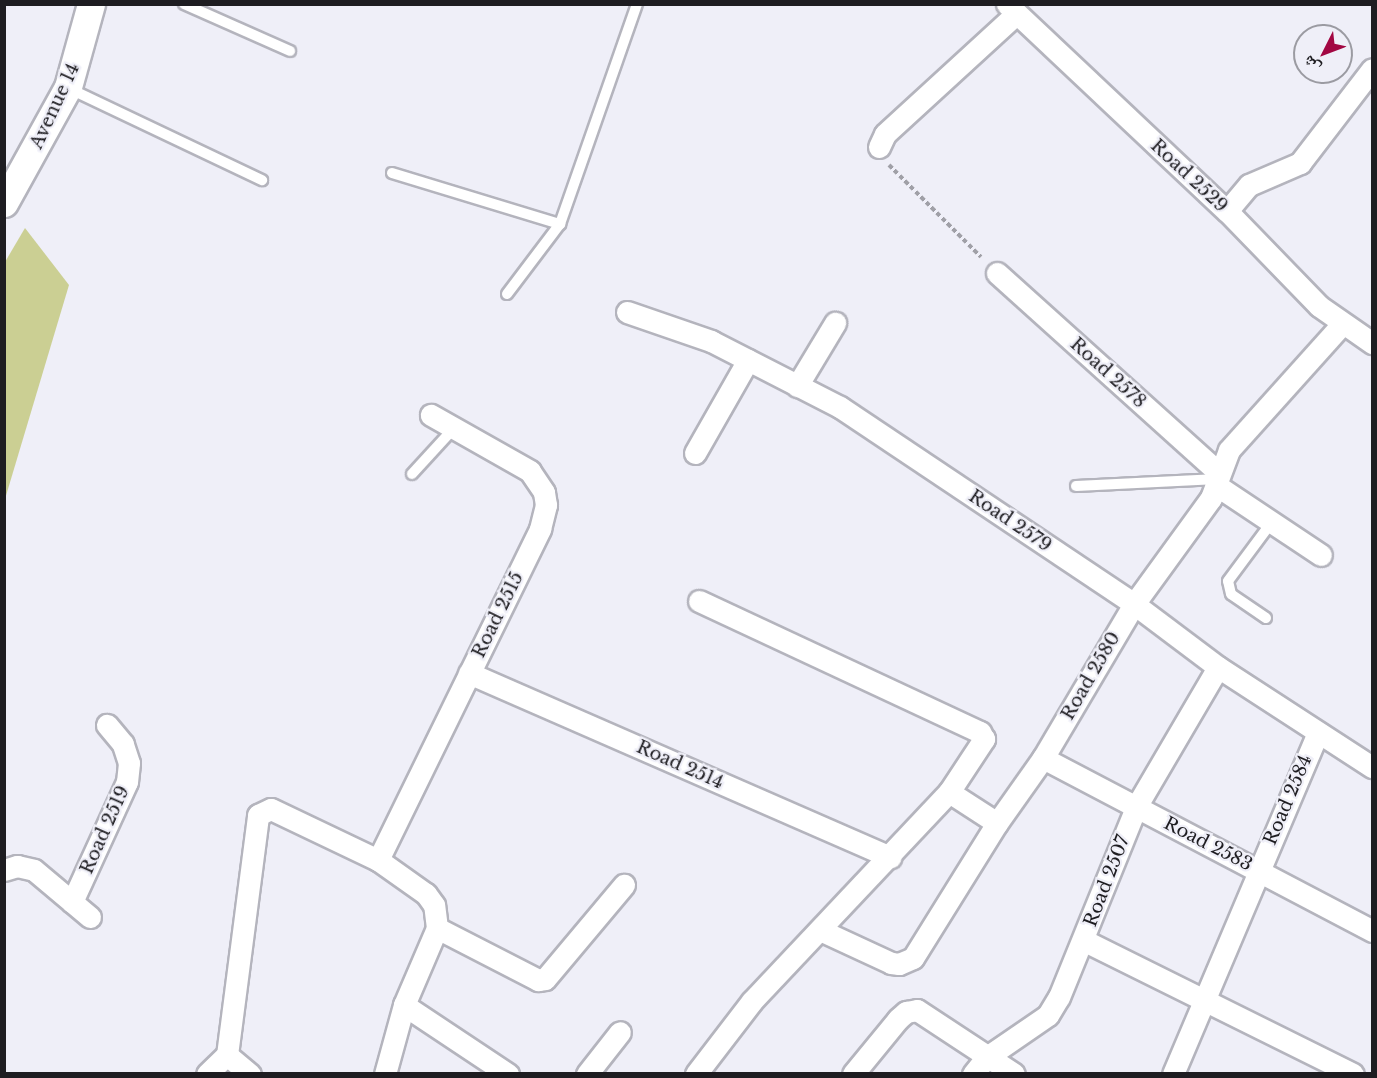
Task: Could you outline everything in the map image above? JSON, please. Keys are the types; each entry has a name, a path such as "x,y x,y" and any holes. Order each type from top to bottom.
{"street":[{"name":"Avenue 14","path":"4,203 68,87 92,4"},
{"path":"879,147 885,134 1011,9"},
{"name":"Road 2529","path":"1011,9 1227,211 1341,325 1372,343"},
{"path":"1227,211 1249,185 1300,163 1372,69"},
{"name":"Road 2578","path":"996,273 1218,479 1271,523 1321,555"},
{"name":"Road 2579","path":"627,312 711,341 840,407 1134,604 1218,667 1372,767"},
{"path":"797,386 835,323"},
{"name":"Road 2580","path":"820,930 891,963 906,962 917,952 997,823 1043,758 1134,604 1203,510 1229,450 1341,325"},
{"path":"695,453 748,360"},
{"name":"Road 2515","path":"378,860 540,529 546,505 544,492 530,471 431,415"},
{"path":"696,1074 752,1001 891,857 949,792 982,746 980,732 699,600"},
{"name":"Road 2507","path":"973,1074 987,1057 1048,1015 1084,940 1136,807 1218,667"},
{"name":"Road 2514","path":"469,673 891,857"},
{"name":"Road 2519","path":"72,902 127,782 129,763 123,744 107,725"},
{"name":"Road 2584","path":"1173,1074 1318,732"},
{"name":"Road 2583","path":"1043,758 1372,931"},
{"path":"949,792 997,823"},
{"path":"207,1074 227,1055 258,815 271,809 378,860 426,894 434,905 436,928 404,1005 385,1074"},
{"path":"4,870 26,866 90,917"},
{"path":"436,928 538,980 545,979 624,885"},
{"path":"1084,940 1202,1001 1353,1074"},
{"path":"404,1005 508,1074"},
{"path":"853,1074 906,1012 917,1010 1014,1074"},
{"path":"587,1074 620,1032"},
{"path":"227,1055 250,1074"}],"lane":[{"path":"184,4 290,51"},
{"path":"507,294 560,224 637,4"},
{"path":"68,87 262,180"},
{"path":"392,173 560,224"},
{"path":"412,474 454,428"},
{"path":"1076,486 1218,479"},
{"path":"1266,618 1231,594 1228,581 1271,523"}],"path":[{"path":"879,147 877,149 882,157 996,273"}],"green space":[{"path":"25,228 69,285 5,499 5,262"}]}
